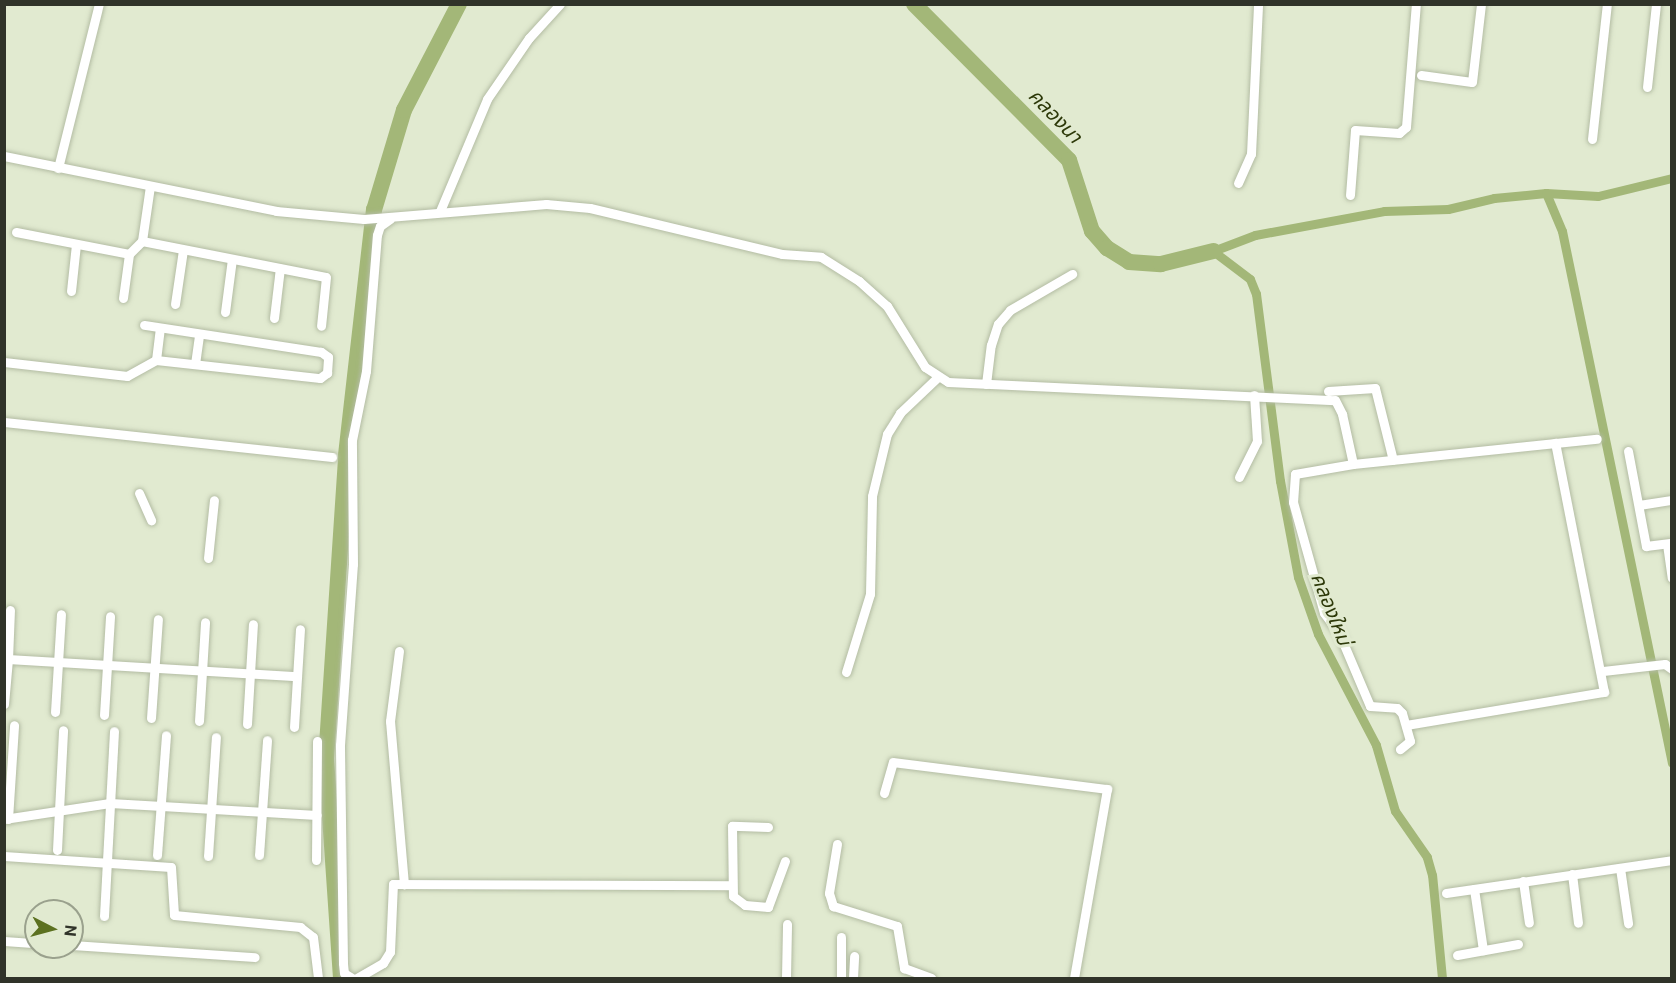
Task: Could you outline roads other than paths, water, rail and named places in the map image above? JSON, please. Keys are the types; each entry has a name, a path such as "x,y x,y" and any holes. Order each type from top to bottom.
{"street":[{"path":"58,168 99,4"},
{"path":"440,211 487,99 529,38 560,4"},
{"path":"1238,183 1251,154 1258,4"},
{"path":"1350,195 1355,130 1399,134 1406,127 1416,4"},
{"path":"1422,75 1472,82 1481,4"},
{"path":"1592,139 1607,4"},
{"path":"1647,87 1656,4"},
{"path":"4,156 276,211 364,219 546,204 590,208 782,254 821,257 859,281 887,306 925,367 955,384 1335,400 1342,414 1353,464"},
{"path":"123,298 129,254 142,241 150,186"},
{"path":"352,978 344,973 343,963 340,739 352,564 352,440 366,371 377,235 380,226 390,217"},
{"path":"15,232 129,254"},
{"path":"142,241 326,277 321,326"},
{"path":"71,291 76,244"},
{"path":"175,304 183,250"},
{"path":"225,312 232,259"},
{"path":"274,318 280,268"},
{"path":"986,384 991,345 998,324 1011,310 1072,274"},
{"path":"4,362 127,376 156,360 320,378 327,374 328,357 321,352 144,325"},
{"path":"156,360 160,328"},
{"path":"195,364 199,334"},
{"path":"846,672 870,594 872,496 887,434 900,413 936,375"},
{"path":"1328,391 1375,388 1393,460"},
{"path":"1239,477 1257,441 1258,395"},
{"path":"4,422 332,457"},
{"path":"1400,749 1410,741 1407,725 1397,708 1370,706 1339,633 1324,613 1293,502 1295,474 1353,464 1597,439"},
{"path":"1407,725 1604,692 1603,671 1555,443"},
{"path":"1628,452 1646,546 1669,544 1671,578"},
{"path":"139,493 152,520"},
{"path":"208,558 214,500"},
{"path":"1639,505 1671,500"},
{"path":"4,704 10,610"},
{"path":"55,712 61,614"},
{"path":"104,715 110,616"},
{"path":"151,718 158,619"},
{"path":"199,721 205,622"},
{"path":"247,723 253,624"},
{"path":"294,727 300,629"},
{"path":"399,651 390,721 404,884"},
{"path":"8,659 297,676"},
{"path":"1603,671 1668,667"},
{"path":"14,725 6,819 60,812 110,802 317,815"},
{"path":"57,850 63,730"},
{"path":"104,916 114,731"},
{"path":"157,855 166,735"},
{"path":"208,856 216,737"},
{"path":"259,855 267,740"},
{"path":"316,860 317,741"},
{"path":"884,793 893,762 1107,789 1074,978"},
{"path":"768,826 732,826 730,885 738,903 768,907 785,861"},
{"path":"837,844 829,893 833,906 897,926 904,968 931,978"},
{"path":"4,856 171,867 172,913 178,916 300,927 313,937 318,978"},
{"path":"1446,892 1671,860"},
{"path":"1620,868 1628,923"},
{"path":"1572,874 1578,923"},
{"path":"1523,881 1529,923"},
{"path":"357,978 388,957 393,884 625,888 730,885"},
{"path":"1473,889 1483,950"},
{"path":"786,978 787,924"},
{"path":"841,937 842,978"},
{"path":"4,941 24,942"},
{"path":"1457,955 1518,944"},
{"path":"84,946 255,957"},
{"path":"853,978 854,956"}],"waterway":[{"path":"341,978 326,760 346,455 374,210 404,110 459,4"},
{"name":"คลองนา","path":"914,4 1069,160 1092,231 1107,248 1129,262 1161,264 1213,251"},
{"name":"คลองใหม่","path":"1442,978 1432,875 1427,857 1395,811 1376,745 1318,634 1298,577 1280,481 1256,294 1250,279 1213,251 1255,235 1384,211 1448,209 1494,198 1546,193 1598,196 1672,178"},
{"path":"1546,193 1562,231 1672,763"}]}
